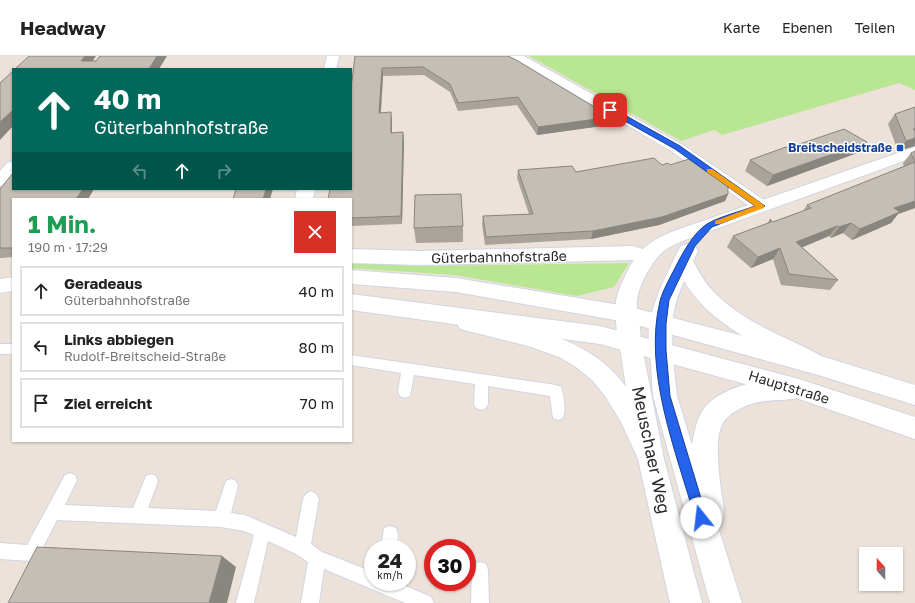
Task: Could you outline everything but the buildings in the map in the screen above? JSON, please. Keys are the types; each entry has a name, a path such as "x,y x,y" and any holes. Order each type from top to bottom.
{"street":[{"path":"330,68 333,56"},
{"path":"515,56 677,148 761,206"},
{"path":"630,342 626,314 629,291 646,257 659,245 678,236 710,226 761,206 915,152"},
{"path":"0,181 12,167"},
{"path":"352,302 600,335 661,350 661,324 665,300 692,244 710,226"},
{"name":"Güterbahnhofstraße","path":"352,256 419,258 633,253 646,257"},
{"path":"683,261 696,283 710,302 730,316 818,365"},
{"name":"Güterbahnhofstraße","path":"352,277 456,285 626,314 661,324"},
{"path":"0,286 12,286"},
{"path":"413,309 547,342 579,356 603,376 614,389 651,459"},
{"name":"Hauptstraße","path":"661,324 818,365 915,395"},
{"name":"Meuschaer Weg","path":"630,342 651,459 686,603"},
{"name":"Hauptstraße","path":"661,350 799,389 915,428"},
{"name":"Meuschaer Weg","path":"661,350 665,396 722,591"},
{"path":"722,591 706,469 708,436 713,416 740,396 768,390 799,389"}],"lane":[{"path":"352,360 556,391 558,414"},
{"path":"405,392 408,369"},
{"path":"481,404 482,380"},
{"path":"0,551 30,553 70,480"},
{"path":"137,516 151,481"},
{"path":"221,519 231,486"},
{"path":"302,548 311,499"},
{"path":"53,512 221,519 245,523 302,548 317,558 364,576"},
{"path":"245,603 262,531"},
{"path":"310,603 317,558"},
{"path":"480,570 480,603"},
{"path":"400,591 425,603"}],"green space":[{"path":"529,56 915,56 915,90 899,83 722,135 714,130 681,141"},
{"path":"352,263 421,266 629,263 614,287 577,296 454,275 352,268"}],"slow traffic":[{"path":"710,170 761,206 717,223"}],"place":[{"name":"Breitscheidstraße","path":"900,148"}],"route":[{"path":"610,110 677,148 761,206 710,226 692,244 665,300 661,324 661,350 665,396 701,518"}]}
